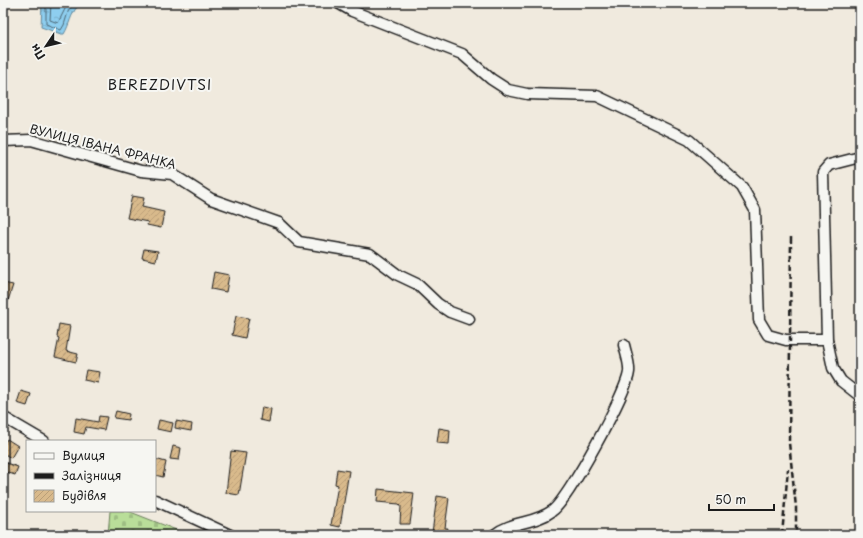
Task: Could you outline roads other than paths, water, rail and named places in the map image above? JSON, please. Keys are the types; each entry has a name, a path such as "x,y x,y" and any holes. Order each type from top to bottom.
{"street":[{"path":"338,3 352,11 462,54 491,79 508,90 527,94 597,96 689,140 742,187 755,210 759,320 768,335 786,340 827,340"},
{"name":"ВУЛИЦЯ ІВАНА ФРАНКА","path":"3,140 31,140 141,171 172,174 211,199 279,223 299,242 370,254 398,275 417,284 438,304 450,312 469,319"},
{"path":"860,157 829,165 823,172 827,340 833,368 841,381 860,396"},
{"path":"494,535 511,525 547,515 554,510 570,488 607,424 627,382 629,371 624,345"},
{"path":"3,417 42,440"},
{"path":"156,500 230,535"}],"water":[{"path":"42,3 77,3 78,6 73,13 64,34 41,27"}],"railway":[{"path":"791,237 789,443 796,507 796,535"},
{"path":"782,535 788,469"}],"district":[{"name":"BEREZDIVTSI","path":"160,84"}]}
